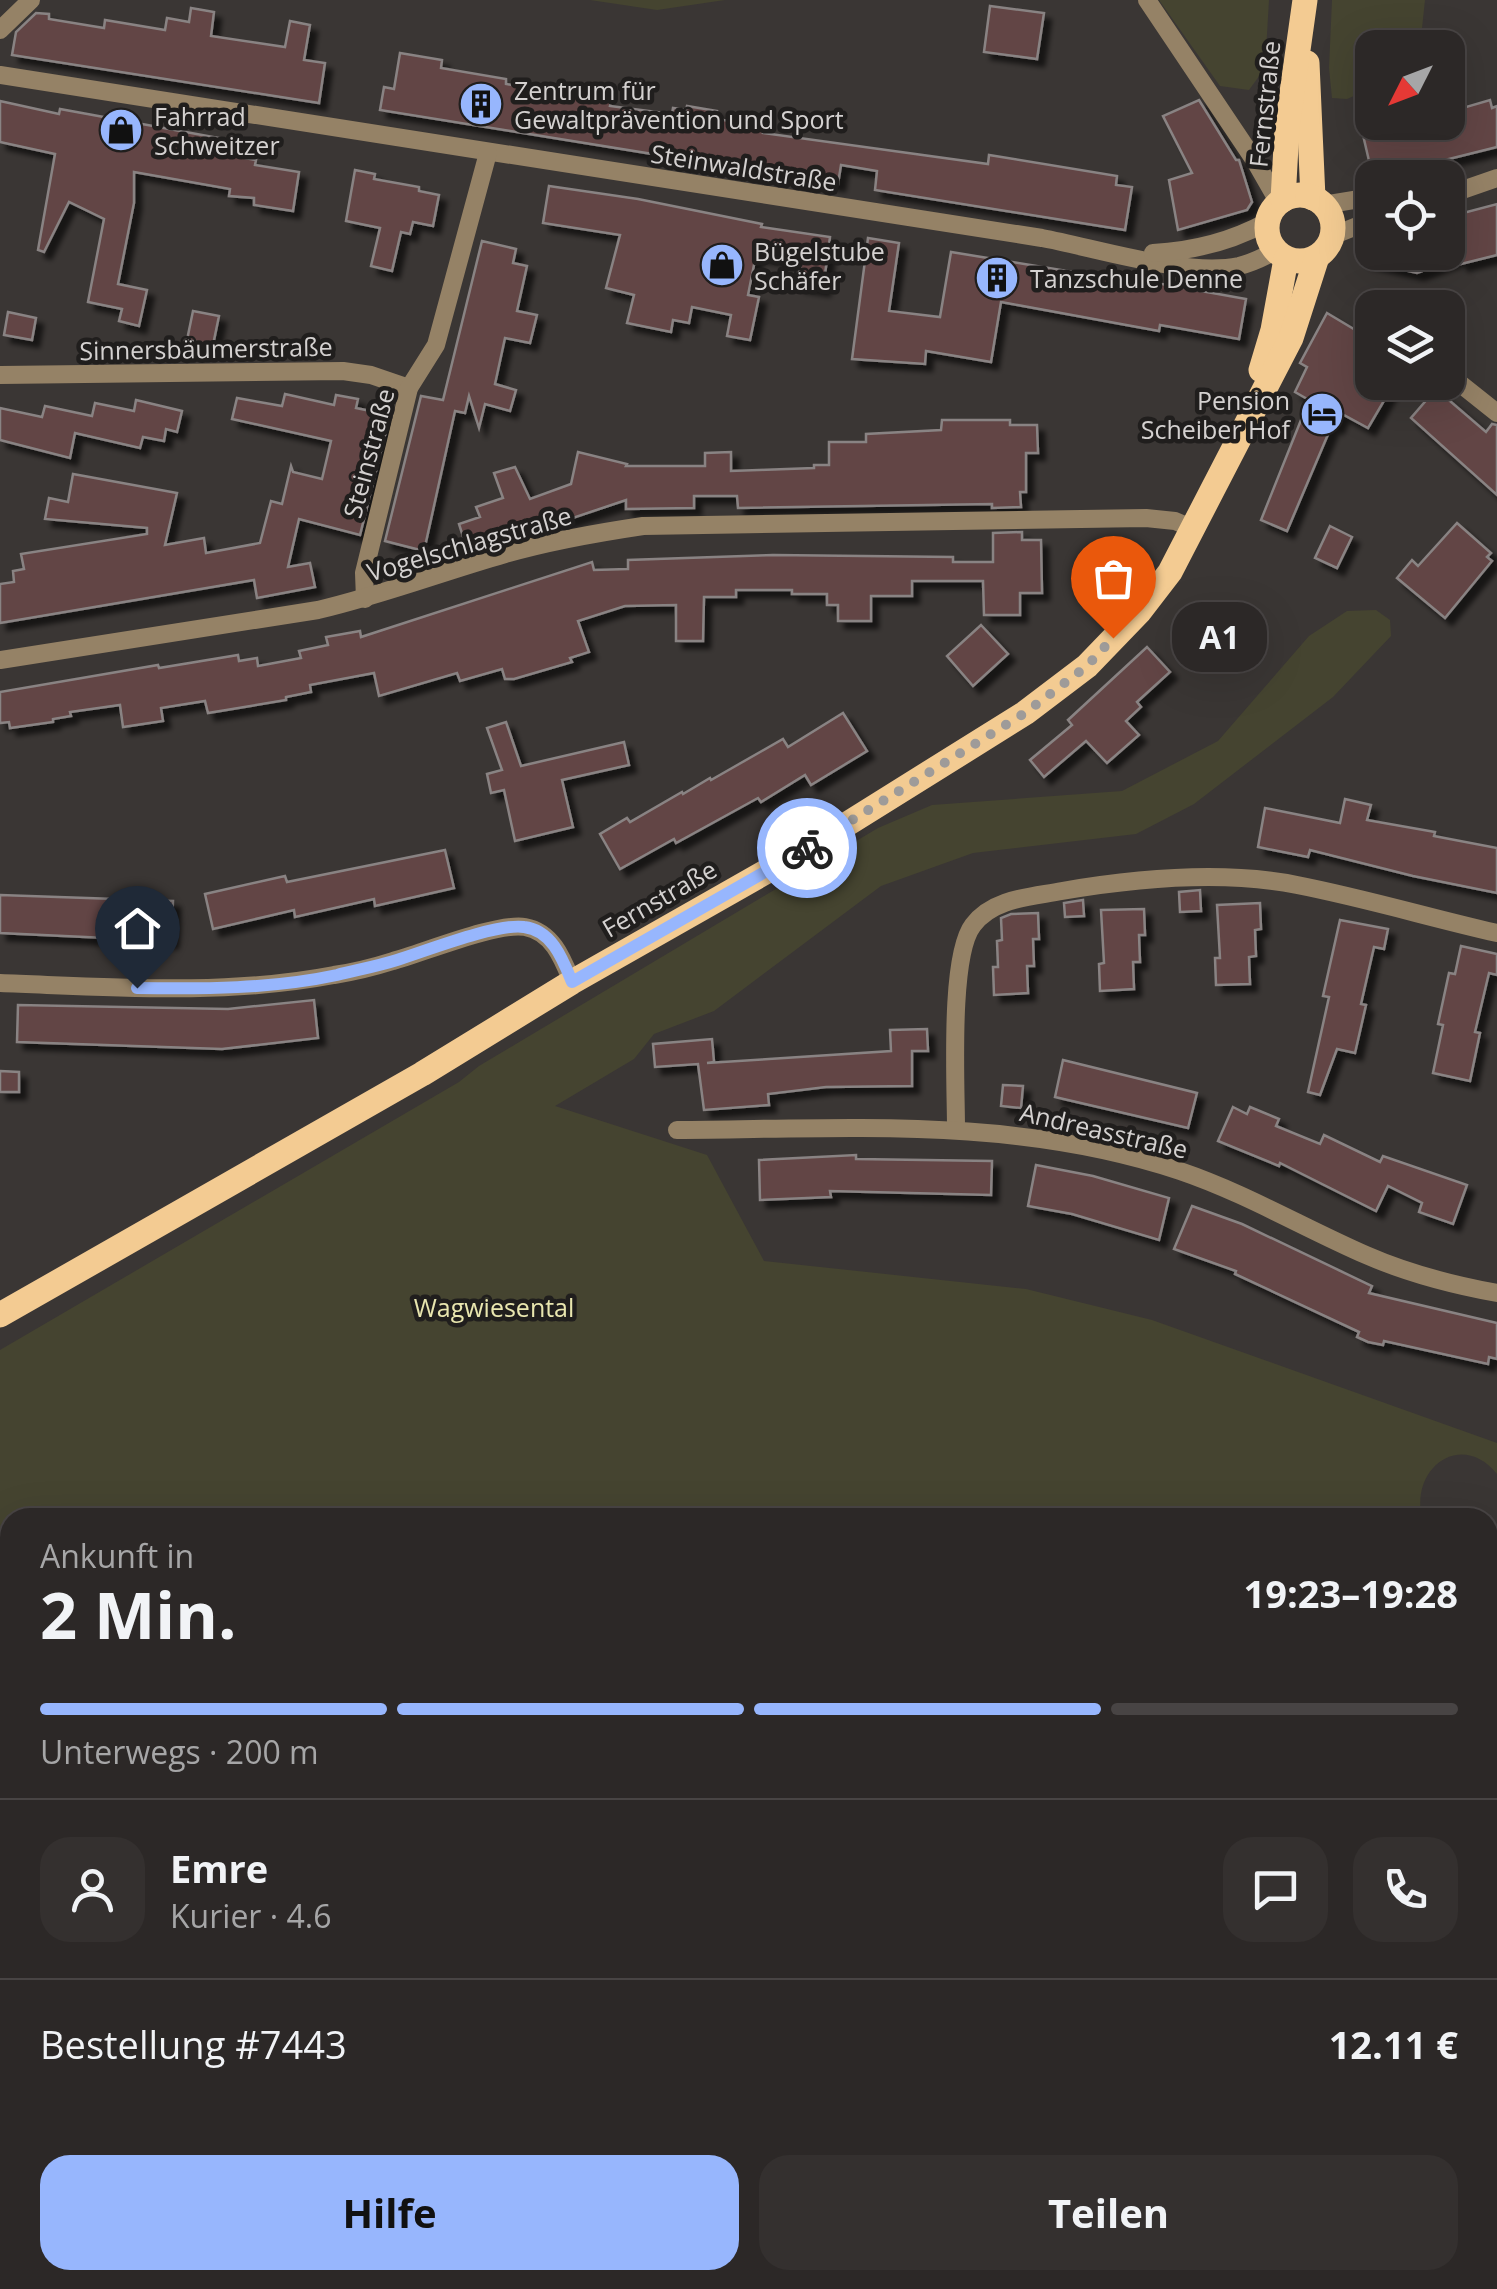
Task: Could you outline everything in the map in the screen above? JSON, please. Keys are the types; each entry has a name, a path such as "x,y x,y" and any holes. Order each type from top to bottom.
{"main road":[{"name":"Fernstraße","path":"1277,208 1305,6"},
{"name":"Fernstraße","path":"1305,6 1318,202"},
{"path":"1303,196 1318,202 1330,214 1324,246 1307,261 1281,255 1267,232 1277,208 1303,196"},
{"name":"Fernstraße","path":"0,1315 820,840 1025,713 1087,666 1140,611 1170,572 1291,338 1324,246"},
{"name":"Fernstraße","path":"1244,424 1273,330 1281,255"}],"street":[{"path":"0,30 31,0"},
{"path":"1147,0 1255,161 1277,208"},
{"name":"Steinwaldstraße","path":"0,75 1042,238 1207,268 1238,266 1281,255"},
{"name":"Steinstraße","path":"364,599 364,572 410,388 436,345 488,153"},
{"path":"1465,182 1497,178"},
{"path":"1465,189 1497,178"},
{"path":"1318,202 1355,199"},
{"name":"Steinwaldstraße","path":"1124,254 1174,252 1246,234 1277,208"},
{"path":"1324,246 1355,229"},
{"name":"Sinnersbäumerstraße","path":"0,375 342,371 410,388"},
{"path":"1465,388 1497,413"},
{"name":"Vogelschlagstraße","path":"0,660 299,613 364,599 505,554 587,534 642,526 1146,518 1175,521 1194,529"},
{"path":"956,1128 956,1026 962,950 970,928 989,909 1017,899 1086,887 1204,877 1296,885 1497,933"},
{"path":"0,983 205,990 332,976 393,962 481,934 524,926 547,936 572,982"},
{"name":"Andreasstraße","path":"676,1130 956,1128 1071,1143 1180,1171 1369,1256 1458,1286 1497,1293"}],"green space":[{"path":"590,0 725,0 657,10"},
{"path":"1159,0 1269,0 1265,68 1249,90 1220,86"},
{"path":"1332,0 1425,0 1422,30 1355,30 1355,95 1332,98"},
{"name":"Wagwiesental","path":"1376,610 1390,620 1391,636 1333,697 1194,804 1136,834 973,853 881,886 714,1011 654,1034 634,1059 555,1106 707,1155 764,1261 1026,1289 1152,1320 1497,1443 1497,1474 1469,1455 1442,1460 1424,1483 1421,1508 0,1508 0,1350 459,1082 479,1066 878,828 932,805 1122,791 1218,741 1309,636 1347,611"}],"building":[{"path":"990,6 1044,13 1037,59 984,52"},
{"path":"191,8 214,12 211,36 285,47 290,21 310,25 304,60 325,63 319,103 12,55 16,32 36,13 49,14 49,19 104,28 105,20 165,30 167,18 189,22"},
{"path":"400,53 442,60 441,68 506,79 506,84 611,101 610,106 672,114 673,108 686,110 687,106 717,111 716,119 764,126 763,133 988,164 989,155 1117,176 1116,185 1132,187 1125,230 875,190 877,171 841,165 838,184 380,110 384,87 394,89"},
{"path":"1199,100 1239,160 1252,202 1247,210 1178,230 1169,180 1192,173 1163,116"},
{"path":"1490,100 1492,108 1497,106 1497,147 1445,160 1369,160 1364,140 1465,140 1465,107"},
{"path":"0,101 224,139 221,154 256,160 255,165 299,172 293,211 254,205 254,198 229,196 230,189 134,172 134,203 118,284 147,290 139,326 119,321 122,309 88,302 104,219 69,202 44,252 38,250 55,154 0,142"},
{"path":"355,170 375,174 374,179 439,195 433,226 413,222 410,234 401,232 392,271 371,266 380,228 346,221"},
{"path":"549,186 638,199 762,224 761,227 830,237 823,289 798,285 801,262 756,255 748,295 759,297 750,340 727,336 731,315 692,307 689,323 673,320 671,332 627,323 634,295 606,288 620,235 543,223"},
{"path":"1497,204 1497,255 1465,263 1465,212"},
{"path":"868,238 899,243 889,311 940,317 951,252 1246,299 1239,339 1160,325 1159,331 1001,302 991,362 926,351 925,364 852,359"},
{"path":"482,241 516,249 513,263 527,266 517,311 537,315 530,343 505,338 495,384 516,390 510,411 485,404 479,428 469,396 465,413 455,411 424,551 385,541 421,396 443,400"},
{"path":"193,311 219,316 213,345 187,340"},
{"path":"8,312 36,318 32,340 4,335"},
{"name":"Pension Scheiber Hof","path":"1327,313 1355,330 1355,400 1384,400 1368,428 1342,414 1336,427 1332,425 1287,531 1261,520 1309,400 1295,392 1307,367 1300,363"},
{"path":"285,394 334,405 336,395 358,399 356,408 390,415 360,535 299,519 288,567 310,563 315,587 257,598 254,580 0,623 0,584 14,582 13,571 24,569 21,554 147,534 147,528 45,519 49,498 68,502 73,474 177,493 165,545 204,538 206,553 260,543 271,501 282,504 291,466 293,472 322,479 331,441 232,419 237,398 282,406"},
{"path":"136,400 182,411 177,432 166,429 164,441 143,437 140,448 75,433 70,458 0,440 0,408 42,417 45,406 92,416 95,403 134,411"},
{"path":"1427,400 1449,400 1486,432 1492,424 1497,425 1497,495 1411,418"},
{"path":"942,420 1010,420 1010,425 1037,425 1038,453 1026,453 1026,492 1020,492 1021,507 992,508 992,504 738,508 737,496 694,496 694,508 626,509 626,500 564,521 563,517 465,543 459,524 480,517 476,507 503,498 494,473 515,467 530,499 571,484 578,452 626,466 705,466 705,453 731,452 731,471 814,468 829,465 829,442 866,442 866,434 941,430"},
{"path":"1457,523 1491,553 1487,557 1492,561 1445,618 1397,578 1412,560 1418,566"},
{"path":"1330,526 1352,537 1337,568 1315,558"},
{"path":"1022,532 1022,540 1041,540 1042,593 1020,593 1020,615 984,615 983,581 912,581 912,596 871,596 871,621 838,621 838,605 827,605 827,594 736,590 736,597 704,597 703,641 676,641 676,605 625,606 578,621 589,652 570,658 572,662 514,679 505,679 502,669 460,681 457,673 379,696 374,673 310,685 311,692 286,700 208,713 205,701 161,708 163,721 123,727 120,705 70,712 71,716 53,722 10,728 9,722 0,723 0,692 238,655 239,661 257,658 258,666 301,658 299,651 328,645 326,637 360,631 361,637 592,562 594,570 628,569 628,560 773,555 953,557 953,562 993,562 993,533"},
{"path":"981,625 1008,654 973,686 947,656"},
{"path":"1147,647 1170,672 1137,702 1141,707 1126,721 1139,735 1107,763 1086,741 1044,777 1030,760 1072,725 1068,720"},
{"path":"843,713 867,751 811,785 805,775 761,802 758,798 620,869 600,834 711,780 783,739 788,747"},
{"path":"506,722 521,766 624,742 629,765 562,780 573,827 515,841 504,790 491,793 487,774 502,770 487,728"},
{"path":"1345,799 1371,805 1367,820 1497,848 1497,893 1310,850 1308,857 1258,847 1265,808 1340,823"},
{"path":"445,850 454,888 375,906 374,899 295,917 294,910 213,929 205,894 285,876 287,882"},
{"path":"1200,890 1201,911 1180,912 1179,892"},
{"path":"0,895 173,901 171,941 0,933"},
{"path":"1083,900 1084,916 1065,917 1064,903"},
{"path":"1260,903 1256,956 1249,957 1250,984 1216,985 1215,958 1220,958 1217,905"},
{"path":"1144,909 1145,935 1139,935 1140,962 1133,962 1134,989 1100,991 1099,964 1104,963 1101,910"},
{"path":"1038,913 1039,939 1033,939 1034,966 1027,966 1028,993 994,995 993,967 998,967 1001,918"},
{"path":"1340,920 1388,929 1384,949 1374,947 1355,1053 1337,1049 1320,1095 1308,1092 1329,997 1323,996"},
{"path":"1461,946 1497,954 1497,975 1489,973 1475,1032 1480,1033 1470,1081 1433,1073 1449,973 1455,974"},
{"path":"314,1000 318,1038 222,1049 17,1042 18,1005 228,1009"},
{"path":"927,1029 928,1051 912,1051 912,1086 826,1087 768,1094 769,1105 704,1110 698,1064 655,1067 653,1044 712,1039 714,1062 707,1063 891,1051 890,1030"},
{"path":"1063,1060 1197,1093 1188,1128 1055,1097"},
{"path":"0,1071 19,1072 19,1092 0,1092"},
{"path":"1003,1085 1023,1086 1021,1108 1001,1106"},
{"path":"1233,1107 1247,1114 1250,1107 1279,1119 1276,1126 1320,1144 1324,1135 1380,1162 1383,1156 1467,1185 1453,1224 1419,1212 1422,1203 1388,1186 1376,1211 1280,1163 1279,1166 1218,1141"},
{"path":"856,1155 856,1159 992,1161 991,1195 830,1191 831,1197 760,1200 759,1160"},
{"path":"1036,1165 1093,1176 1169,1198 1159,1240 1072,1214 1028,1206"},
{"path":"1192,1206 1242,1224 1372,1286 1369,1293 1497,1323 1497,1359 1489,1357 1488,1364 1384,1341 1383,1345 1368,1342 1357,1337 1359,1332 1235,1274 1236,1271 1174,1249"}],"way so far":[{"path":"807,848 1025,713 1087,666 1113,638"}],"place":[{"name":"Zentrum für Gewaltprävention und Sport","path":"481,104"},
{"name":"Fahrrad Schweitzer","path":"121,130"},
{"name":"Bügelstube Schäfer","path":"722,265"},
{"name":"Tanzschule Denne","path":"997,278"},
{"name":"Pension Scheiber Hof","path":"1322,414"},
{"name":"A1","path":"1113,638"}],"route":[{"path":"137,988 205,990 332,976 393,962 481,934 524,926 547,936 572,982 807,848"}]}
